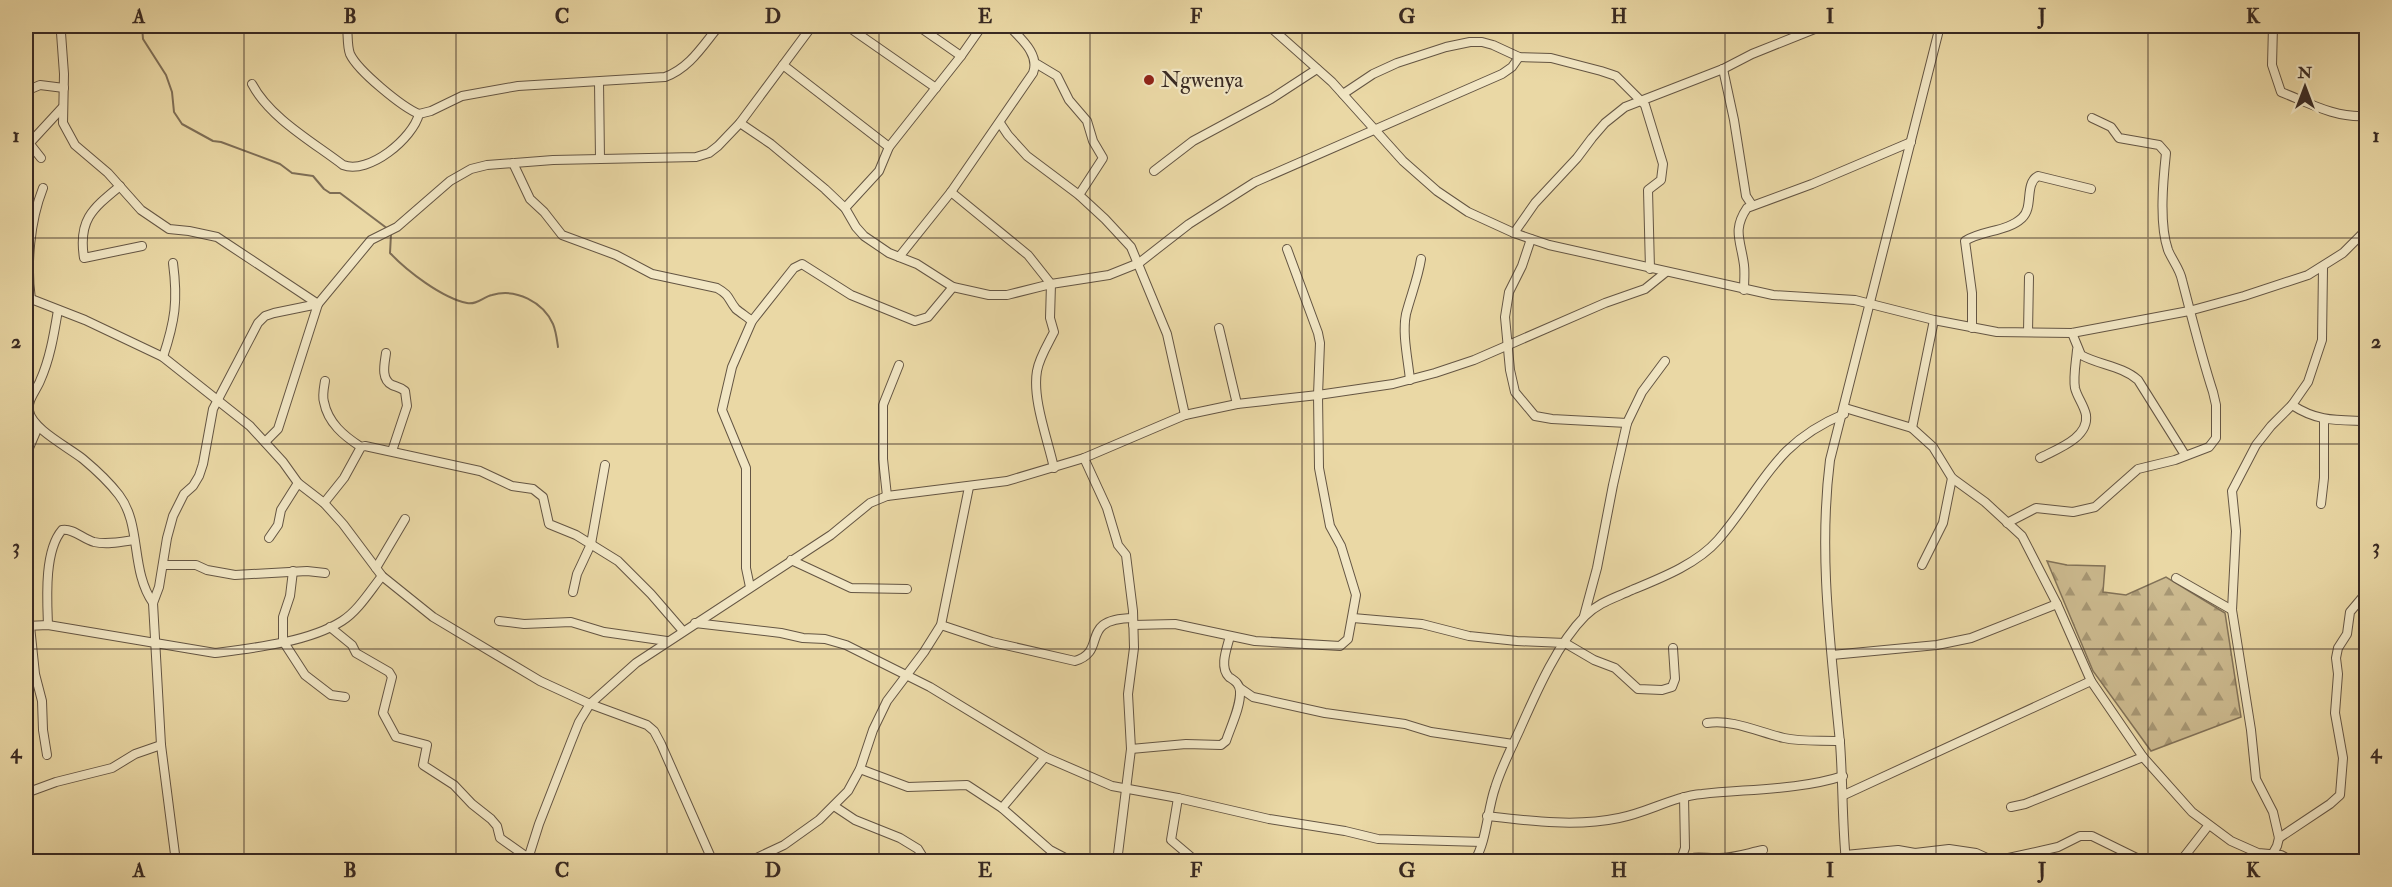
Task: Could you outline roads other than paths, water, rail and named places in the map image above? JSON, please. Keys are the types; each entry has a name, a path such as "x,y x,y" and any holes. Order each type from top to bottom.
{"street":[{"path":"63,26 61,33 64,88 62,108 63,123 70,138 120,186 141,210 169,229 217,237 318,304"},
{"path":"347,26 351,57 396,100 419,114 469,94 542,84 652,79 673,74 694,58 719,26"},
{"path":"265,442 278,429 318,304 371,240 397,227 450,181 471,169 513,163 696,157 709,153 740,123 812,26"},
{"path":"847,26 936,88"},
{"path":"918,26 961,56"},
{"path":"845,208 879,171 889,147 982,26"},
{"path":"898,257 951,192 1033,73 1036,64 1034,55 1009,26"},
{"path":"1269,26 1343,94 1403,161 1437,191 1468,212 1531,239 1568,250 1773,296 1872,303 1934,320 1997,332 2072,333 2189,311 2308,275 2323,268 2343,253 2367,230"},
{"path":"1514,232 1535,203 1577,158 1605,123 1626,107 1723,69 1752,54 1822,26"},
{"path":"1940,26 1872,303 1830,460 1824,520 1824,559 1843,776 1845,858 1898,850 1915,853 1949,849 1976,853 1987,858 2004,859 2058,847 2080,836 2092,836 2145,861"},
{"path":"2273,26 2272,65 2281,92 2337,115 2367,116"},
{"path":"1343,94 1384,68 1446,47 1482,42 1519,57 1551,58 1617,76 1645,105 1663,164 1661,180 1648,190 1650,269"},
{"path":"740,123 825,189 845,208 864,236 898,257 917,264 953,287 1007,295 1052,284 1109,275 1139,263 1189,224 1255,182 1502,74 1512,67 1519,57"},
{"path":"1036,64 1057,76 1070,100 1087,121 1093,141 1102,154 1103,158 1079,195"},
{"path":"783,65 889,147"},
{"path":"1154,171 1193,141 1271,99 1317,69"},
{"path":"1723,69 1746,196 1752,205"},
{"path":"599,82 600,159"},
{"path":"252,84 273,111 350,168 368,165 402,140 417,124 419,114"},
{"path":"26,91 40,85 64,88"},
{"path":"41,158 26,142 53,120 62,108"},
{"path":"2007,523 2036,508 2073,512 2095,507 2138,469 2175,460 2209,447 2216,438 2216,405 2181,276 2168,250 2166,239 2163,198 2166,153 2159,145 2119,138 2111,127 2092,118"},
{"path":"1000,123 1027,156 1079,195 1131,247 1167,334 1185,415"},
{"path":"1744,290 1744,265 1737,230 1747,207 1812,184 1911,142"},
{"path":"513,163 530,199 544,212 562,236 616,255 652,274 717,288 726,293 732,299 735,308 752,321"},
{"path":"1972,328 1972,292 1965,241 1991,233 2021,218 2028,208 2032,182 2038,176 2091,189"},
{"path":"120,186 97,205 89,216 82,234 84,258 142,246"},
{"path":"42,188 33,216 28,298 114,333 163,357 218,400 265,442 298,483 324,503 343,524 382,576 433,617 515,668 590,704 647,725 654,731 694,815 712,861"},
{"path":"951,192 1028,255 1052,284 1050,318 1054,332 1039,363 1036,381 1038,401 1054,468"},
{"path":"1531,239 1522,266 1509,292 1505,317 1515,392 1535,416 1627,423"},
{"path":"940,625 992,642 1075,661 1090,652 1097,632 1105,622 1115,618 1175,624 1255,641 1340,646 1346,642 1356,604 1355,586 1341,546 1330,526 1323,488 1318,452 1320,343 1287,249"},
{"path":"1410,380 1406,316 1419,274 1421,259"},
{"path":"163,357 174,326 177,292 173,263"},
{"path":"750,586 746,568 746,468 722,410 732,367 752,321 794,268 802,264 851,295 915,321 928,317 953,287"},
{"path":"2279,838 2273,812 2256,779 2251,730 2232,610 2236,531 2232,491 2256,445 2292,405 2308,382 2322,340 2323,268"},
{"path":"330,627 342,635 356,653 389,672 392,677 383,713 396,737 427,745 423,765 453,785 491,819 497,826 500,838 530,860 539,824 579,722 590,704 636,663 750,586 831,535 870,503 887,496 931,489 1007,482 1084,458 1185,415 1237,404 1318,395 1410,380 1474,360 1605,303 1645,289 1666,272"},
{"path":"2028,332 2029,277"},
{"path":"176,861 161,745 153,603 173,516 184,494 199,476 203,464 209,419 258,323 274,313 318,304"},
{"path":"58,310 49,357 40,382 30,400 27,414 38,427 82,459 118,493 127,509 141,580 153,603"},
{"path":"1912,428 1934,320"},
{"path":"1219,328 1237,404"},
{"path":"2072,333 2081,356 2123,370 2138,380 2186,455"},
{"path":"2040,458 2067,444 2080,434 2085,424 2086,414 2075,388 2077,346"},
{"path":"386,352 384,370 386,379 405,391 407,406 392,451"},
{"path":"1584,616 1597,568 1612,485 1627,423 1642,392 1665,361"},
{"path":"887,496 883,459 883,405 899,365"},
{"path":"325,381 324,402 341,435 361,447 392,451 480,471 512,486 539,492 545,503 549,524 591,544 618,561 683,631"},
{"path":"2292,405 2306,414 2324,420 2367,421"},
{"path":"1474,861 1482,842 1495,787 1513,744 1548,670 1584,616 1614,596 1631,591 1699,558 1718,540 1782,453 1844,411 1912,428 1933,447 1952,478 1980,498 2022,536 2057,604 2091,681 2143,757 2179,798 2208,826 2231,841 2270,858 2281,855 2294,861"},
{"path":"2320,504 2324,478 2324,420"},
{"path":"26,455 38,427"},
{"path":"324,503 344,478 361,447"},
{"path":"1084,458 1107,508 1118,544 1126,555 1133,621 1134,648 1128,694 1131,749 1117,861"},
{"path":"573,592 577,574 591,544 606,465"},
{"path":"1922,565 1942,523 1952,478"},
{"path":"269,538 278,525 281,510 298,483"},
{"path":"748,861 784,845 819,820 848,791 860,769 873,730 887,701 940,625 969,487"},
{"path":"376,568 405,519"},
{"path":"48,625 47,597 50,564 54,544 62,530 69,530 83,538 106,544 134,540"},
{"path":"791,560 851,588 907,589"},
{"path":"163,565 196,565 207,570 235,575 293,571 325,573"},
{"path":"293,571 290,596 283,617 283,641 305,675 332,695 345,697"},
{"path":"47,755 42,701 35,674 28,626 48,625 155,641 215,653 283,641 330,627 343,621 353,612 382,576"},
{"path":"2176,578 2232,610"},
{"path":"2270,858 2279,838 2340,795 2343,758 2335,713 2338,674 2336,658 2338,648 2347,634 2350,612 2367,592"},
{"path":"1832,655 1937,645 1971,638 2057,604"},
{"path":"1353,618 1422,624 1479,637 1565,643 1615,669 1638,689 1662,690 1672,687 1675,679 1673,648"},
{"path":"499,621 524,624 571,622 604,632 668,641"},
{"path":"694,623 834,640 907,675 1045,758 1094,780 1269,819 1345,831 1378,839 1482,842"},
{"path":"1230,636 1224,667 1228,676 1253,697 1325,713 1405,724 1431,732 1513,744"},
{"path":"1844,795 2091,681"},
{"path":"1131,749 1186,744 1221,745 1226,741 1240,698 1240,688"},
{"path":"1707,723 1719,721 1734,724 1787,739 1840,741"},
{"path":"26,793 67,779 112,768 135,754 161,745"},
{"path":"2011,807 2025,804 2143,757"},
{"path":"1002,808 1045,758"},
{"path":"860,769 908,787 966,785 1002,808 1050,850 1073,861"},
{"path":"1487,816 1530,821 1598,822 1620,818 1684,797 1828,781 1843,776"},
{"path":"1680,861 1685,848 1684,797"},
{"path":"1178,798 1170,840 1197,861"},
{"path":"834,806 855,820 900,838 918,849 926,861"},
{"path":"2180,861 2208,826"},
{"path":"1680,861 1689,857 1701,856 1717,859 1763,850"}],"waterway":[{"path":"142,26 143,39 166,75 172,92 174,112 182,124 213,141 280,164 292,173 313,176 324,189 330,193 340,193 388,229"},
{"path":"391,234 390,253 415,275 447,296 471,303 492,295 510,293 536,303 553,324 558,347"}],"place":[{"name":"Ngwenya","path":"1149,80"}]}
